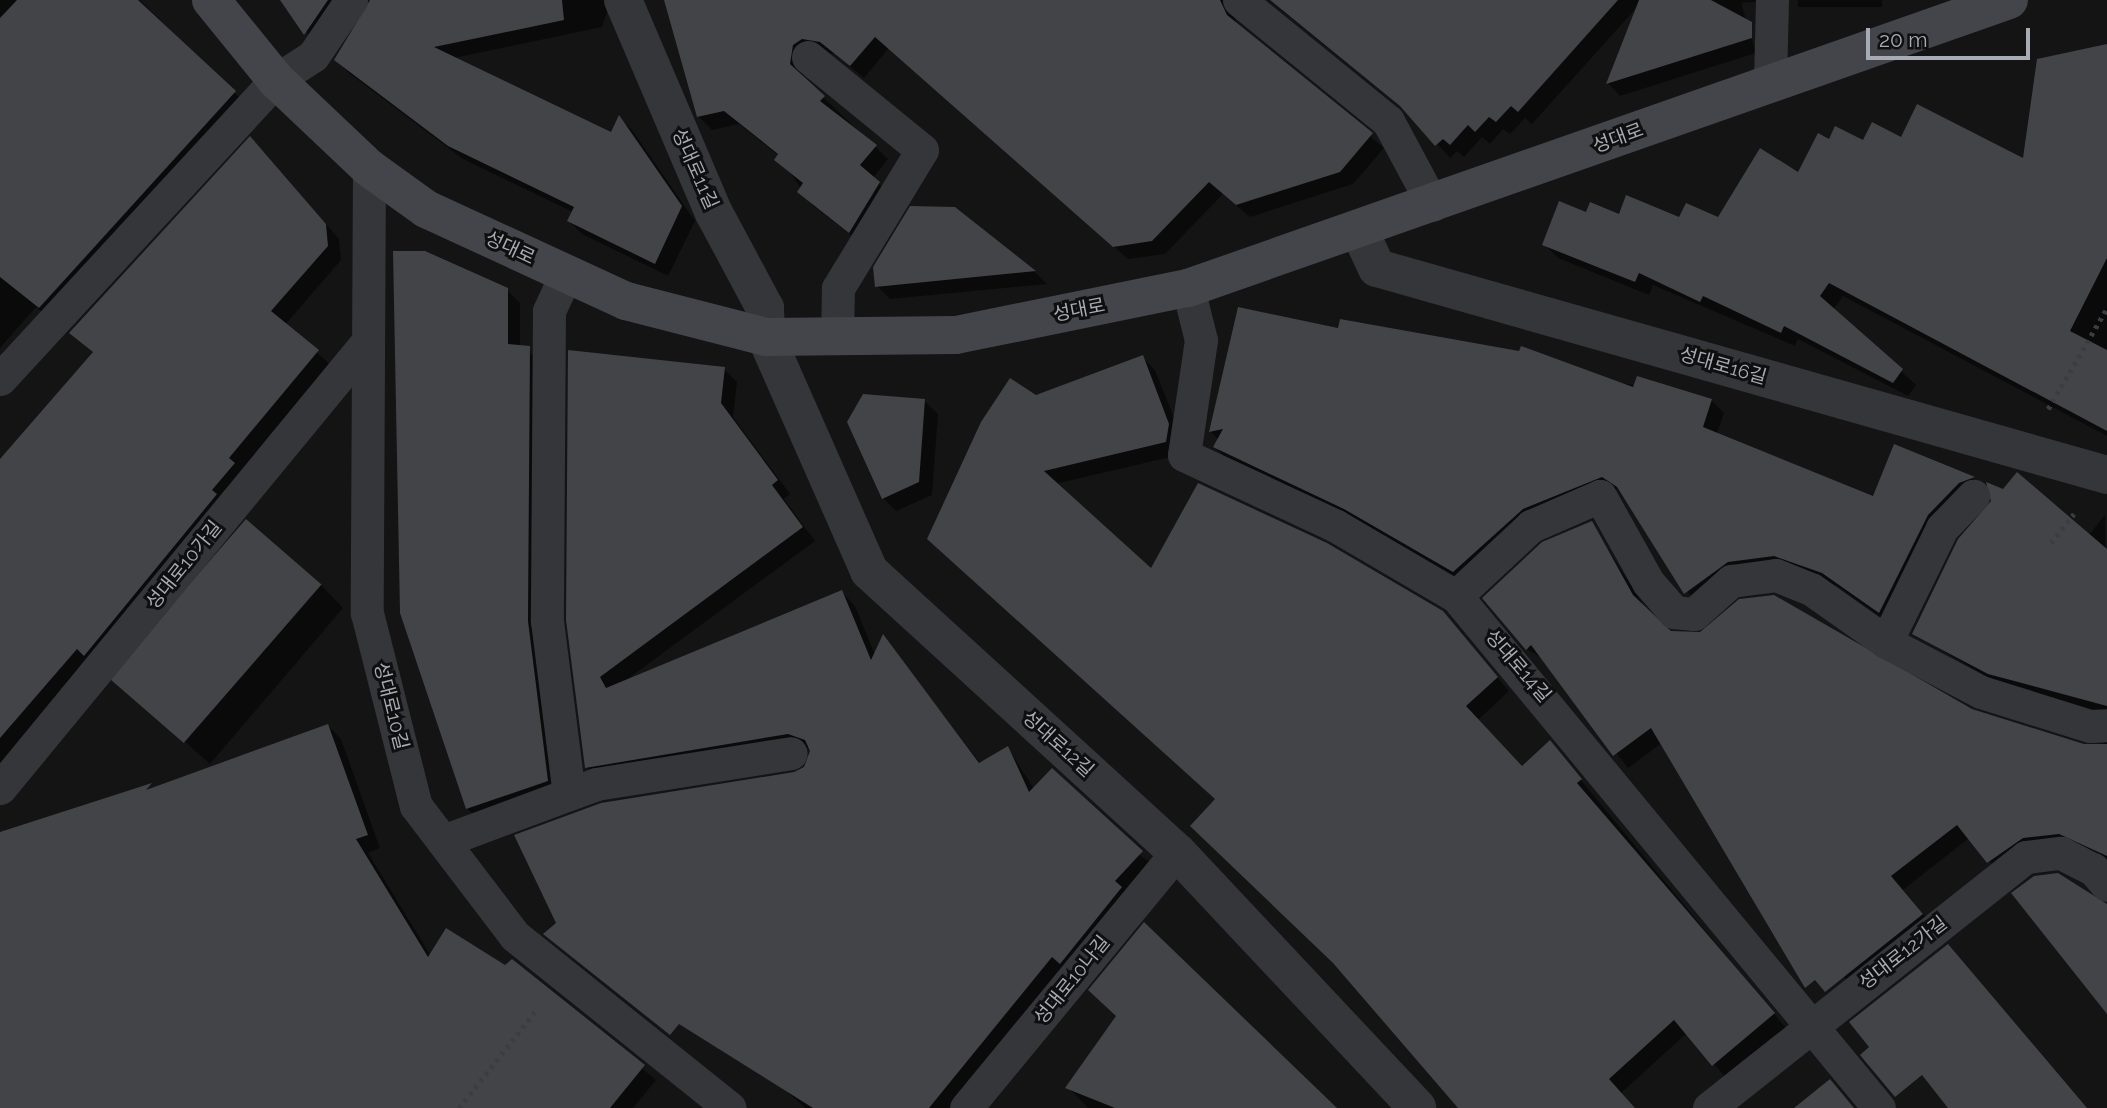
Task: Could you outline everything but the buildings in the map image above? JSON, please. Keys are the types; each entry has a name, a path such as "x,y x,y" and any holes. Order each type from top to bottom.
{"street":[{"name":"성대로","path":"212,0 276,80 369,168 426,209 626,301 766,337 956,335 1188,288 1360,232 1770,82 2005,1"},
{"name":"성대로11길","path":"623,0 714,213 765,309 766,337"},
{"name":"성대로16길","path":"1360,232 1377,268 2107,475"},
{"name":"성대로12길","path":"766,337 869,571 1177,852 1417,1108"}],"lane":[{"path":"0,379 276,80 313,56 351,0"},
{"path":"1240,0 1388,121 1433,205"},
{"path":"1770,82 1772,0"},
{"path":"808,57 922,150 838,288 836,336"},
{"name":"성대로10길","path":"369,168 367,613 416,806 514,936 730,1108"},
{"path":"566,274 549,311 547,621 569,794"},
{"name":"성대로14길","path":"1188,288 1201,340 1184,455 1336,526 1456,596 1815,1023 1879,1108"},
{"name":"성대로10가길","path":"0,788 368,341"},
{"path":"1886,642 1942,528 1973,495"},
{"path":"1456,596 1531,526 1600,496 1648,582 1674,612 1693,614 1731,581 1776,575 1811,589 1886,642 1981,692 2090,726 2107,725"},
{"path":"443,841 596,784 792,753"},
{"name":"성대로10나길","path":"966,1108 1177,852"},
{"name":"성대로12가길","path":"1709,1108 2026,857 2061,853 2093,869 2107,886"}],"path":[{"path":"2037,454 2048,406 2107,308"},
{"path":"459,1108 563,975"}]}
